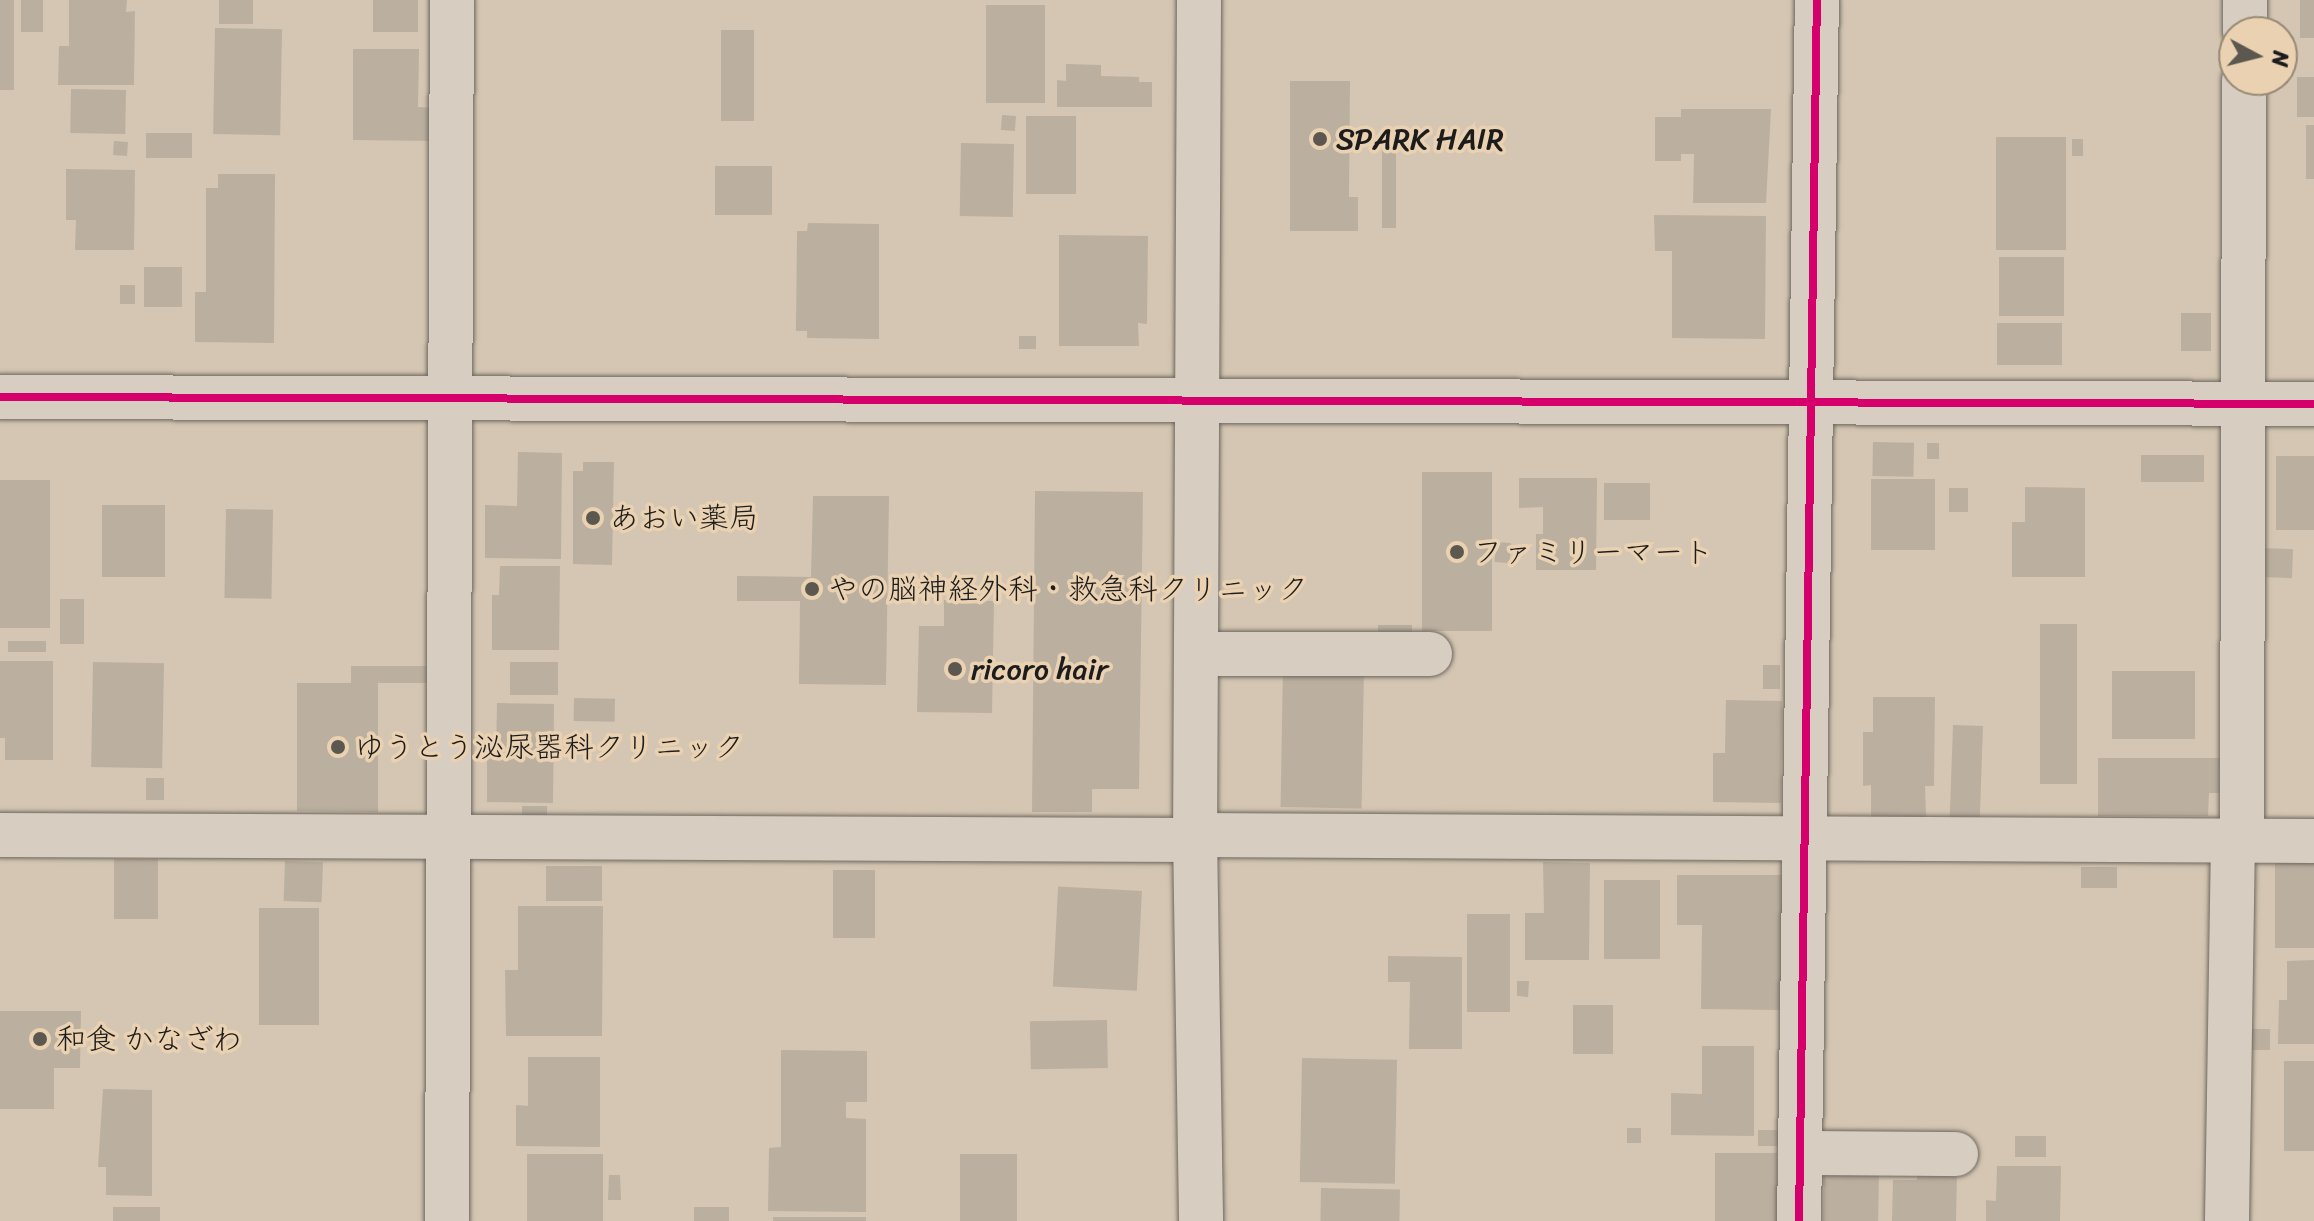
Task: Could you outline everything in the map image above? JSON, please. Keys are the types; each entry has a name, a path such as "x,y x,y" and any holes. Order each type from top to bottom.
{"street":[{"path":"447,1221 452,0"},
{"path":"1199,0 1195,837 1201,1221"},
{"path":"1799,1221 1817,0"},
{"path":"2227,1221 2237,840 2244,96"},
{"path":"0,397 2239,407 2314,404"},
{"path":"1196,654 1430,654"},
{"path":"0,835 2314,841"},
{"path":"1800,1153 1956,1154"}],"building":[{"path":"0,0 14,0 14,90 0,90"},
{"path":"21,0 43,0 43,32 21,32"},
{"path":"69,0 127,0 126,12 135,11 134,85 58,85 59,46 69,46"},
{"path":"219,0 253,0 253,24 219,24"},
{"path":"373,0 418,0 418,32 373,32"},
{"path":"2300,0 2314,0 2314,38 2300,38"},
{"path":"986,5 1045,5 1045,103 986,103"},
{"path":"215,28 282,29 280,135 213,134"},
{"path":"721,30 754,30 754,121 721,121"},
{"path":"353,49 419,49 418,107 434,108 434,141 353,140"},
{"path":"1066,64 1101,65 1101,76 1139,77 1139,82 1152,82 1152,107 1057,107 1057,80 1066,81"},
{"path":"2298,77 2314,77 2314,117 2297,117"},
{"name":"SPARK HAIR","path":"1290,81 1350,81 1349,197 1358,197 1358,231 1290,231"},
{"path":"71,89 126,90 125,134 70,133"},
{"path":"1681,109 1771,109 1766,203 1693,203 1694,154 1681,154 1681,161 1655,161 1655,117 1681,117"},
{"path":"1002,115 1016,116 1015,131 1001,130"},
{"path":"1026,116 1076,116 1076,194 1026,194"},
{"path":"2306,125 2314,125 2314,179 2306,179"},
{"path":"146,133 192,133 192,158 146,158"},
{"path":"1996,137 2066,137 2066,250 1996,250"},
{"path":"2072,139 2083,139 2083,156 2072,156"},
{"path":"114,141 128,142 127,156 113,155"},
{"path":"961,143 1014,144 1013,217 960,216"},
{"path":"1382,145 1396,145 1396,228 1382,228"},
{"path":"715,166 772,166 772,215 715,215"},
{"path":"66,169 135,170 134,250 75,250 76,220 66,220"},
{"path":"218,174 275,174 274,343 195,342 195,292 206,292 206,188 218,188"},
{"path":"1654,215 1766,216 1765,339 1672,338 1672,251 1655,251"},
{"path":"808,223 879,224 879,339 807,338 807,331 796,331 797,231 807,231"},
{"path":"1059,235 1148,236 1147,324 1138,323 1139,346 1059,346"},
{"path":"1999,257 2064,257 2064,316 1999,316"},
{"path":"144,267 182,267 182,307 144,307"},
{"path":"120,285 135,285 135,304 120,304"},
{"path":"2181,313 2211,313 2211,351 2181,351"},
{"path":"1997,323 2062,323 2062,365 1997,365"},
{"path":"1019,336 1036,336 1036,349 1019,349"},
{"path":"1873,442 1914,443 1913,477 1872,476"},
{"path":"1927,443 1939,443 1939,459 1927,459"},
{"path":"518,452 562,453 561,559 485,558 485,505 517,506"},
{"path":"2141,455 2204,455 2204,482 2141,482"},
{"path":"2276,456 2314,456 2314,530 2276,530"},
{"name":"あおい薬局","path":"583,462 614,462 612,565 573,564 573,471 583,471"},
{"name":"ファミリーマート","path":"1422,472 1492,472 1492,631 1422,631"},
{"path":"1519,478 1597,478 1596,570 1536,570 1536,534 1543,534 1543,507 1519,508"},
{"path":"1871,479 1935,479 1935,550 1871,550"},
{"path":"0,480 50,480 50,628 0,628"},
{"path":"1604,483 1650,483 1650,520 1604,520"},
{"path":"2025,487 2085,488 2085,577 2012,577 2012,522 2025,522"},
{"path":"1949,488 1968,488 1968,512 1949,512"},
{"path":"1035,491 1143,492 1139,789 1092,789 1092,812 1032,812"},
{"name":"やの脳神経外科・救急科クリニック","path":"813,496 889,496 886,685 799,684 800,601 737,601 737,576 811,577"},
{"path":"102,505 165,505 165,577 102,577"},
{"path":"226,509 273,510 271,599 224,598"},
{"path":"1496,542 1511,543 1510,563 1495,562"},
{"path":"2259,548 2293,549 2292,578 2258,577"},
{"path":"500,566 560,566 559,650 492,650 492,595 499,595"},
{"path":"60,599 84,599 84,644 60,644"},
{"name":"ricoro hair","path":"944,600 994,601 992,713 917,712 919,626 944,626"},
{"path":"2040,624 2077,624 2077,784 2040,784"},
{"path":"1378,625 1412,625 1412,636 1378,636"},
{"path":"8,641 46,641 46,652 8,652"},
{"path":"0,661 53,661 53,760 5,760 5,738 0,738"},
{"path":"93,662 164,663 162,768 91,767"},
{"path":"510,662 558,662 558,695 510,695"},
{"path":"1763,665 1780,665 1780,689 1763,689"},
{"name":"ゆうとう泌尿器科クリニック","path":"351,666 430,666 429,683 378,683 378,812 297,811 297,683 351,683"},
{"path":"1283,667 1364,668 1362,808 1281,807"},
{"path":"2112,671 2195,671 2195,739 2112,739"},
{"path":"1873,697 1935,697 1934,786 1925,786 1926,817 1871,818 1871,785 1863,786 1863,732 1873,732"},
{"path":"574,698 615,699 615,722 574,721"},
{"path":"1726,700 1782,701 1781,803 1713,802 1713,753 1725,753"},
{"path":"497,703 554,704 553,803 487,802 487,755 496,756"},
{"path":"1953,725 1983,726 1980,818 1950,817"},
{"path":"2098,758 2220,758 2219,793 2209,793 2208,816 2098,816"},
{"path":"146,778 164,778 164,800 146,800"},
{"path":"522,806 547,806 547,822 522,822"},
{"path":"114,859 158,859 158,919 114,919"},
{"path":"2275,859 2314,859 2314,948 2275,948"},
{"path":"285,861 323,862 322,902 284,901"},
{"path":"1543,862 1590,863 1589,960 1525,960 1525,913 1544,913"},
{"path":"546,866 602,866 602,901 546,901"},
{"path":"2081,867 2117,867 2117,888 2081,888"},
{"path":"833,870 875,870 875,938 833,938"},
{"path":"1677,875 1783,875 1782,1010 1701,1009 1702,925 1677,925"},
{"path":"1604,880 1660,880 1660,959 1604,959"},
{"path":"1058,887 1142,891 1137,991 1053,986"},
{"path":"518,906 603,906 602,1036 506,1036 505,970 518,970"},
{"path":"259,908 319,908 319,1025 259,1025"},
{"path":"1467,914 1510,914 1510,1012 1467,1012"},
{"path":"1388,956 1462,957 1462,1049 1409,1049 1410,982 1388,982"},
{"path":"2314,960 2314,1044 2278,1044 2279,1000 2287,1000 2287,961"},
{"path":"1517,981 1529,981 1528,997 1517,996"},
{"path":"1573,1005 1613,1005 1613,1054 1573,1054"},
{"name":"和食 かなざわ","path":"0,1011 81,1011 80,1068 54,1068 54,1109 0,1109"},
{"path":"1107,1020 1108,1068 1031,1069 1030,1021"},
{"path":"2243,1029 2270,1029 2270,1050 2243,1050"},
{"path":"1702,1046 1754,1046 1754,1136 1671,1135 1671,1093 1702,1094"},
{"path":"781,1050 867,1051 867,1102 846,1102 846,1118 866,1119 866,1212 768,1211 769,1148 781,1147"},
{"path":"528,1057 600,1057 600,1147 516,1146 516,1105 528,1106"},
{"path":"1302,1058 1397,1060 1395,1184 1300,1182"},
{"path":"2284,1061 2314,1061 2314,1151 2284,1151"},
{"path":"103,1089 152,1090 152,1196 106,1195 106,1167 98,1167"},
{"path":"1627,1128 1641,1128 1641,1143 1627,1143"},
{"path":"1758,1130 1782,1130 1782,1146 1758,1146"},
{"path":"2015,1136 2046,1136 2046,1157 2015,1157"},
{"path":"1715,1153 1777,1153 1777,1221 1715,1221"},
{"path":"527,1154 603,1154 603,1221 527,1221"},
{"path":"960,1154 1017,1154 1017,1221 960,1221"},
{"path":"1997,1166 2061,1166 2060,1221 1986,1221 1986,1200 1996,1201"},
{"path":"1917,1170 1957,1171 1956,1221 1892,1221 1893,1180 1917,1180"},
{"path":"1824,1172 1879,1173 1878,1221 1823,1221"},
{"path":"609,1175 620,1175 621,1200 608,1200"},
{"path":"1321,1188 1400,1189 1399,1221 1320,1221"},
{"path":"113,1207 160,1207 160,1221 113,1221"},
{"path":"694,1207 729,1207 729,1221 694,1221"},
{"path":"773,1217 866,1217 866,1221 773,1221"}],"cycle path":[{"path":"1799,1221 1817,0"},
{"path":"0,397 2314,404"}],"place":[{"name":"SPARK HAIR","path":"1320,139"},
{"name":"あおい薬局","path":"593,518"},
{"name":"ファミリーマート","path":"1457,552"},
{"name":"やの脳神経外科・救急科クリニック","path":"812,589"},
{"name":"ricoro hair","path":"955,669"},
{"name":"ゆうとう泌尿器科クリニック","path":"338,747"},
{"name":"和食 かなざわ","path":"40,1039"}]}
